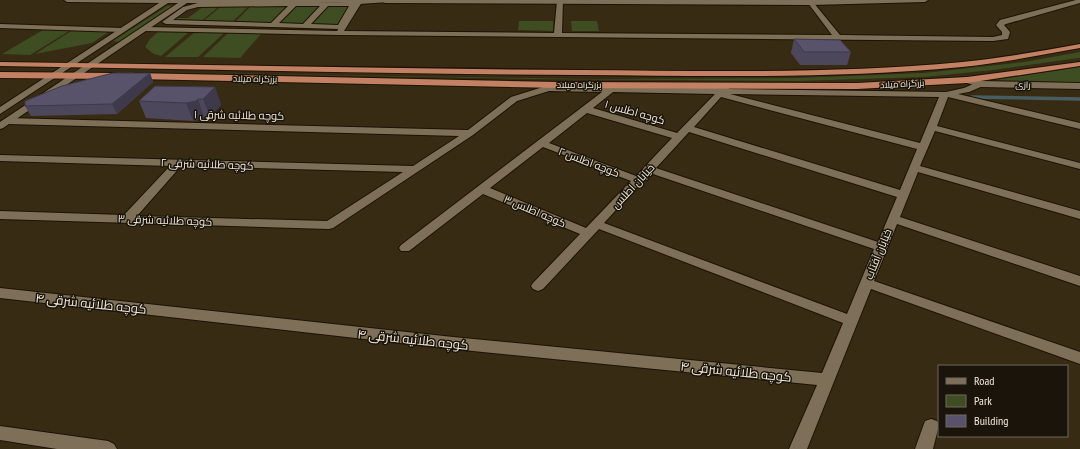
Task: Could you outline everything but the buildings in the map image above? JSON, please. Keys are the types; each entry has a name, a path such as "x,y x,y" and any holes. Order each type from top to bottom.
{"highway":[{"name":"بزرگراه میلاد","path":"68,65 429,72 714,74 826,72 923,68 971,63 1080,46"},
{"path":"0,64 68,65"},
{"name":"بزرگراه میلاد","path":"53,76 559,85 723,90 857,86 967,80 1080,64"},
{"path":"0,75 53,76"}],"street":[{"path":"67,0 301,2 338,0 357,4"},
{"path":"0,111 167,0"},
{"path":"4,124 91,66 185,0"},
{"path":"357,4 340,27 166,22 185,8 198,5 224,4 357,4 387,0 758,1 811,3 925,0"},
{"path":"146,28 339,33 993,39 1005,37 1006,32 1000,25 1003,22 1080,0"},
{"path":"558,34 560,1"},
{"path":"811,3 837,37"},
{"path":"200,23 224,4"},
{"path":"231,24 253,4"},
{"path":"273,25 295,4"},
{"path":"305,26 326,4"},
{"path":"339,33 357,4"},
{"path":"0,26 122,30"},
{"name":"رازی","path":"967,80 980,84 1080,86"},
{"path":"506,84 515,91 516,94 514,99"},
{"path":"548,88 945,94 966,90 980,84"},
{"path":"414,169 470,133 514,99 559,85"},
{"path":"405,248 610,90"},
{"path":"723,90 923,147"},
{"name":"خیابان اطلس","path":"538,286 723,90"},
{"path":"945,94 1080,126"},
{"name":"خیابان آفتاب","path":"798,449 945,94"},
{"name":"کوچه اطلس ۱","path":"585,109 678,137"},
{"name":"کوچه طلائیه شرقی ۱","path":"4,124 470,133"},
{"path":"931,127 1080,166"},
{"path":"687,128 903,195"},
{"name":"کوچه اطلس ۲","path":"541,143 637,180"},
{"name":"کوچه طلائیه شرقی ۲","path":"0,158 414,169"},
{"path":"128,218 178,163"},
{"path":"914,168 1080,215"},
{"name":"کوچه طلائیه شرقی ۳","path":"0,215 329,225 414,169"},
{"path":"648,169 881,247"},
{"name":"کوچه اطلس ۳","path":"482,189 851,321"},
{"path":"893,219 1080,281"},
{"path":"867,283 1080,358"},
{"name":"کوچه طلائیه شرقی ۴","path":"0,293 453,343 827,380"},
{"path":"924,449 931,426"},
{"path":"0,433 108,449"}],"green space":[{"path":"222,4 199,23 168,22 174,18 188,18 203,7"},
{"path":"224,4 251,4 230,24 201,23"},
{"path":"253,4 294,5 273,25 233,24"},
{"path":"296,5 324,5 305,26 275,25"},
{"path":"327,5 353,5 339,27 307,26"},
{"path":"167,6 174,6 121,42 113,41"},
{"path":"519,21 553,21 553,31 518,30"},
{"path":"571,21 597,21 599,31 572,31"},
{"path":"43,30 69,31 30,55 2,54"},
{"path":"73,30 110,31 92,43 35,54"},
{"path":"159,31 189,32 161,56 154,54 145,47 150,39"},
{"path":"195,32 224,33 198,57 165,57"},
{"path":"228,33 262,33 240,58 203,57"},
{"path":"1080,52 1080,58 993,70 924,77 799,81 533,79 140,72 590,79 797,78 924,73 1024,62"},
{"path":"1080,67 1080,83 989,81"}],"waterway":[{"path":"972,97 1080,99"}]}
